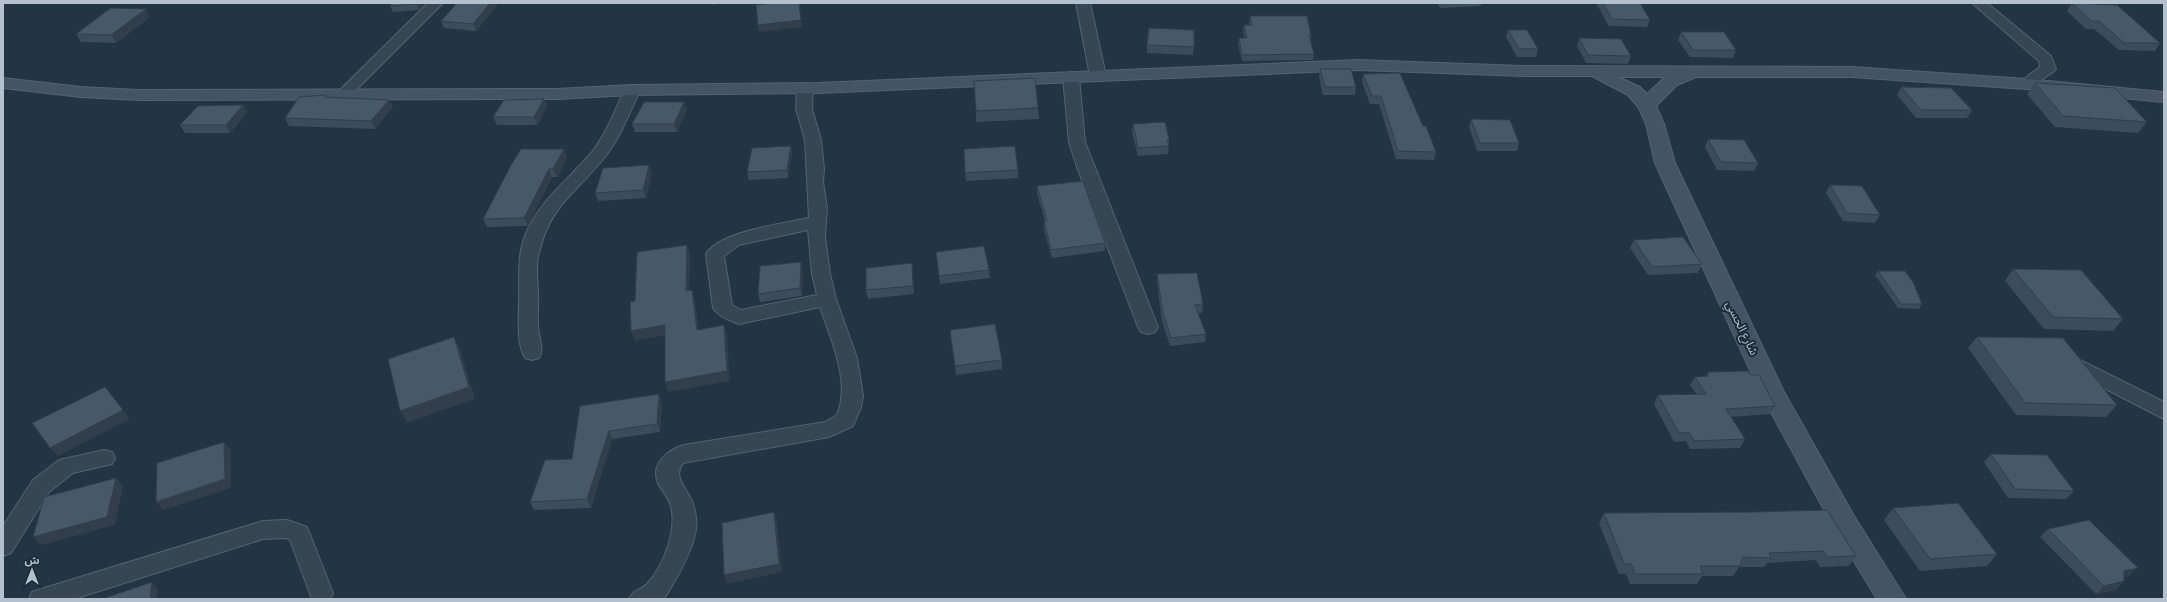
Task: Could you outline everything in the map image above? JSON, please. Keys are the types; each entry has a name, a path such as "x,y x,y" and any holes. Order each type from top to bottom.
{"street":[{"path":"344,94 436,3"},
{"path":"1083,3 1098,76"},
{"path":"1979,3 2046,59 2048,69 2026,84"},
{"path":"3,83 81,92 138,95 557,94 632,90 805,88 1358,65 1523,71 1701,70 1852,72 2026,84 2164,97"},
{"path":"1594,71 1634,92 1647,106 1662,86 1670,80 1683,74 1701,70"},
{"path":"1071,77 1077,142 1085,167 1148,327"},
{"path":"641,599 654,592 672,566 680,544 685,519 680,501 668,481 668,467 675,457 684,453 822,430 846,420 851,407 853,396 847,358 827,299 817,253 816,222 818,208 814,182 816,169 812,140 804,109 805,88"},
{"path":"532,353 528,327 529,294 527,274 528,256 536,230 550,206 599,154 615,127 632,90"},
{"name":"شارع الحسي","path":"1647,106 1674,184 1772,392 1845,524 1892,599"},
{"path":"816,222 733,241 714,254 723,308 739,316 827,299"},
{"path":"2076,365 2164,411"},
{"path":"3,546 41,486 67,466 104,458"},
{"path":"41,599 263,530 287,529 299,534 321,593"}],"building":[{"path":"392,3 417,3 390,6"},
{"path":"457,3 490,3 473,24 441,21"},
{"path":"773,3 799,3 801,20 758,25 756,5"},
{"path":"1603,3 1640,3 1650,20 1612,19"},
{"path":"2072,3 2117,5 2160,43 2124,43 2099,21 2091,21"},
{"path":"111,8 146,9 111,35 76,34"},
{"path":"1250,16 1307,16 1311,35 1309,35 1314,54 1242,55 1239,38 1247,38 1244,25 1252,25"},
{"path":"1149,28 1194,30 1194,47 1147,45"},
{"path":"1508,30 1527,30 1538,49 1519,49"},
{"path":"1681,32 1724,32 1736,50 1693,50"},
{"path":"1579,38 1621,39 1631,56 1588,55"},
{"path":"1320,69 1351,69 1356,87 1325,87"},
{"path":"1400,73 1423,126 1426,126 1436,152 1398,151 1381,96 1372,96 1363,74"},
{"path":"1035,78 1038,108 976,111 974,81"},
{"path":"2035,83 2115,88 2147,122 2063,116"},
{"path":"1901,87 1951,88 1972,110 1921,110"},
{"path":"326,95 325,97 389,100 371,121 285,118 299,97"},
{"path":"544,99 534,117 493,117 504,100"},
{"path":"644,102 684,102 674,124 632,124"},
{"path":"243,105 226,125 180,125 198,106"},
{"path":"1471,119 1510,120 1519,143 1480,143"},
{"path":"1165,122 1169,146 1138,148 1133,124"},
{"path":"1708,139 1744,140 1758,163 1721,162"},
{"path":"791,146 787,170 747,172 752,148"},
{"path":"1015,146 1018,170 965,173 964,149"},
{"path":"521,149 564,149 553,169 549,169 524,218 483,219 511,165"},
{"path":"649,165 643,190 595,193 603,168"},
{"path":"1083,181 1105,243 1051,250 1044,221 1047,221 1037,186"},
{"path":"1830,185 1862,186 1880,215 1847,213"},
{"path":"1683,237 1702,264 1652,267 1634,240"},
{"path":"687,245 686,291 692,290 697,330 724,325 727,371 665,382 665,325 631,331 630,302 635,301 637,252"},
{"path":"984,246 989,270 939,276 936,252"},
{"path":"801,262 800,288 758,294 760,266"},
{"path":"912,263 913,286 866,290 866,268"},
{"path":"2013,269 2081,270 2123,319 2053,317"},
{"path":"1878,271 1905,271 1913,282 1922,304 1901,304"},
{"path":"1197,273 1203,304 1195,305 1206,334 1171,338 1163,313 1157,274"},
{"path":"995,324 1002,360 955,366 950,330"},
{"path":"454,337 469,387 400,411 388,359"},
{"path":"1977,337 2063,338 2117,405 2025,403"},
{"path":"1748,371 1751,375 1759,375 1775,406 1726,409 1745,439 1694,441 1690,433 1679,433 1658,395 1706,394 1695,377 1708,376 1708,372"},
{"path":"105,387 123,410 50,448 32,423"},
{"path":"659,394 657,424 609,431 587,499 530,502 545,460 572,459 580,406"},
{"path":"224,442 225,479 156,502 157,463"},
{"path":"1991,454 2047,455 2074,491 2015,489"},
{"path":"116,478 107,517 33,537 44,497"},
{"path":"1958,503 1997,554 1930,559 1893,508"},
{"path":"1827,510 1856,556 1827,557 1823,551 1769,553 1771,558 1743,557 1740,566 1700,566 1703,574 1635,574 1631,564 1624,564 1604,513 1754,512"},
{"path":"774,512 779,564 724,575 722,523"},
{"path":"2089,520 2138,568 2124,571 2124,581 2104,586 2048,529"},
{"path":"152,582 150,599 102,599"}]}
